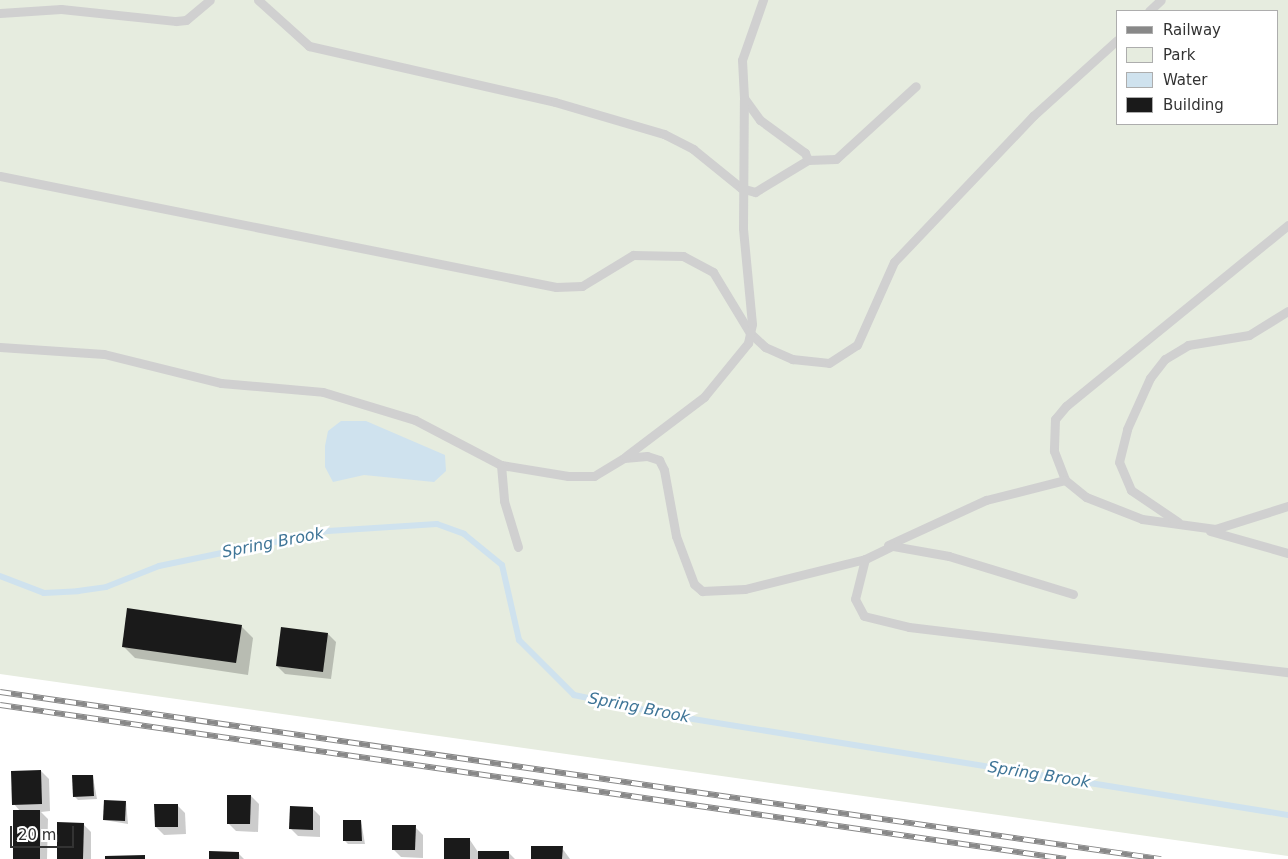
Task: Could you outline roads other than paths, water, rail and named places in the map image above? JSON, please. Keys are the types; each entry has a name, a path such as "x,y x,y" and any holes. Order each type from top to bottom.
{"lane":[{"path":"0,13 61,9 176,21 186,20 210,0"},
{"path":"258,0 309,46 555,102 664,134 692,149 744,189 755,192 808,160 836,159 916,86"},
{"path":"0,347 111,355 221,383 323,392 415,420 501,464 579,478 594,476 624,458 710,391 736,361 750,333 744,189 742,60 763,0"},
{"path":"1150,10 1161,0"},
{"path":"0,176 556,287 582,286 633,255 683,256 714,272 750,333 765,347 792,359 816,364 845,355 857,345 874,313 883,278 894,262 1040,109 1116,41"},
{"path":"744,98 760,120 805,153 808,160"},
{"path":"1288,225 1066,406 1055,419 1054,450 1065,480 1086,497 1142,519 1215,529 1288,506"},
{"path":"1288,311 1249,335 1188,345 1165,359 1150,378 1127,429 1119,462 1131,490 1174,520 1288,553"},
{"path":"624,458 659,460 676,536 694,584 702,591 745,589 865,559 883,548 986,500 1065,480"},
{"path":"501,464 504,501 518,547"},
{"path":"883,548 949,556 1073,594"},
{"path":"865,559 855,599 858,610 874,620 1288,672"}],"water":[{"path":"341,421 366,421 445,455 446,471 434,482 364,475 333,482 325,467 325,446 328,431"}],"waterway":[{"name":"Spring Brook","path":"0,576 44,593 78,591 106,587 159,566 328,531 437,524 464,534 502,565 519,640 574,695 668,715 1288,815"}],"railway":[{"path":"0,692 1161,859"},
{"path":"0,705 1066,859"}]}
